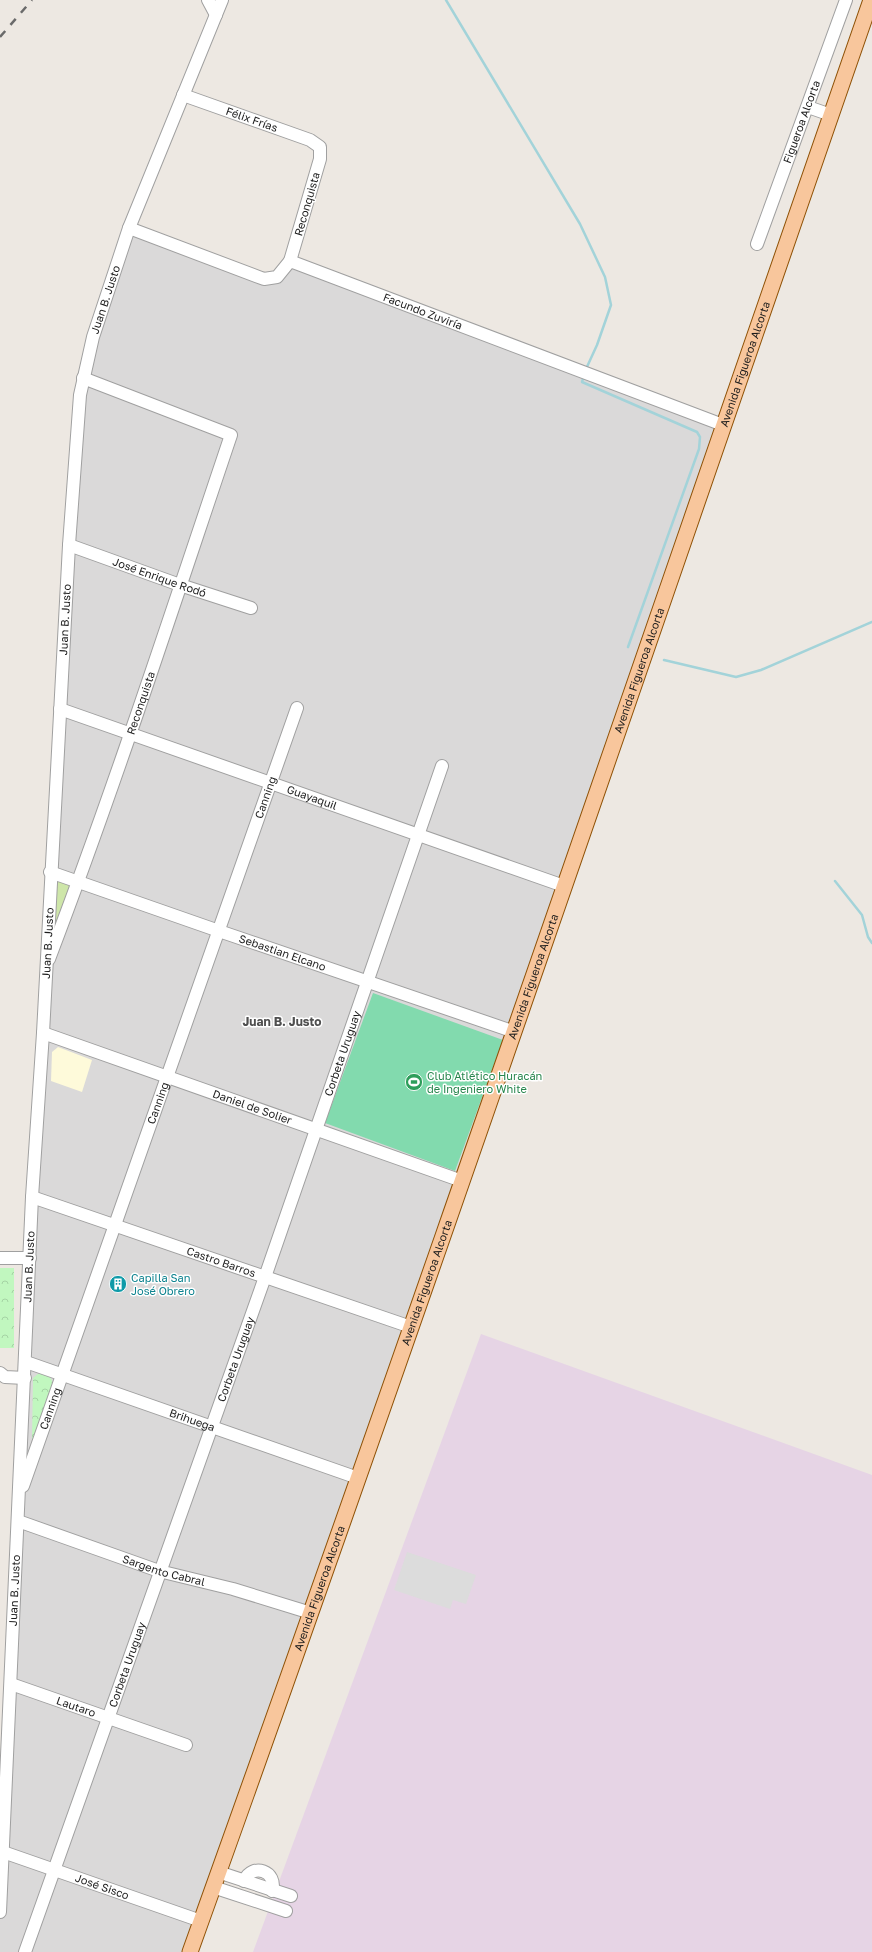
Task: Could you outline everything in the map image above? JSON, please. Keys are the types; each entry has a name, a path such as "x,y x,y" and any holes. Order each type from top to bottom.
{"main road":[{"name":"Avenida Figueroa Alcorta","path":"190,1952 515,1032 564,886 831,115 867,1"}],"street":[{"path":"208,0 216,15"},
{"name":"Juan B. Justo","path":"0,1912 26,1362 32,1197 43,1033 45,969 68,545 83,378 92,337 129,228 222,0"},
{"name":"Figueroa Alcorta","path":"758,244 846,0"},
{"name":"Félix Frías","path":"183,95 310,140 320,147"},
{"path":"808,107 831,115"},
{"name":"Reconquista","path":"290,261 320,158 320,147"},
{"path":"129,228 264,279 277,277 290,261"},
{"name":"Facundo Zuviría","path":"290,261 723,425"},
{"name":"Reconquista","path":"45,969 79,881 131,733 231,435 83,378"},
{"name":"José Enrique Rodó","path":"68,545 180,585 251,608"},
{"name":"Guayaquil","path":"60,708 564,886"},
{"name":"Canning","path":"19,1499 297,708"},
{"name":"Corbeta Uruguay","path":"25,1952 109,1719 159,1571 265,1277 442,766"},
{"name":"Sebastian Elcano","path":"50,872 515,1032"},
{"name":"Daniel de Solier","path":"43,1033 462,1181"},
{"name":"Castro Barros","path":"32,1197 411,1327"},
{"path":"0,1258 30,1258"},
{"name":"Brihuega","path":"26,1362 358,1478"},
{"path":"0,1373 5,1377 25,1378"},
{"name":"Sargento Cabral","path":"18,1521 159,1571 233,1589 311,1613"},
{"name":"Lautaro","path":"11,1684 186,1745"},
{"name":"José Sisco","path":"3,1852 201,1921"},
{"path":"244,1881 249,1873 253,1871 263,1871 271,1877 273,1881 272,1891"},
{"path":"218,1872 290,1896"},
{"path":"213,1887 286,1911"}],"shaded area":[{"path":"129,228 264,279 290,261 723,425 190,1952 0,1952 0,1912 80,395"},
{"path":"58,1047 92,1060 82,1092 51,1081 52,1052"},
{"path":"481,1334 872,1475 872,1952 253,1952"},
{"path":"407,1552 476,1575 466,1604 453,1600 450,1609 394,1590"}],"green space":[{"path":"58,881 69,885 69,890 55,926 56,886"},
{"name":"Club Atlético Huracán de Ingeniero White","path":"373,993 503,1040 455,1171 325,1123"},
{"path":"0,1268 14,1268 14,1348 0,1348"},
{"path":"39,1373 49,1375 53,1383 32,1443 33,1378"}],"waterway":[{"path":"446,0 580,224 605,277 611,305 597,345 586,369"},
{"path":"584,375 582,382 697,432 700,437 699,449 628,647"},
{"path":"664,660 736,677 761,670 872,622"},
{"path":"835,881 862,915 868,937 872,943"}],"railway":[{"path":"0,37 32,0"}],"place":[{"name":"Club Atlético Huracán de Ingeniero White","path":"414,1082"},
{"name":"Capilla San José Obrero","path":"118,1284"}],"district":[{"name":"Juan B. Justo","path":"282,1022"}]}
